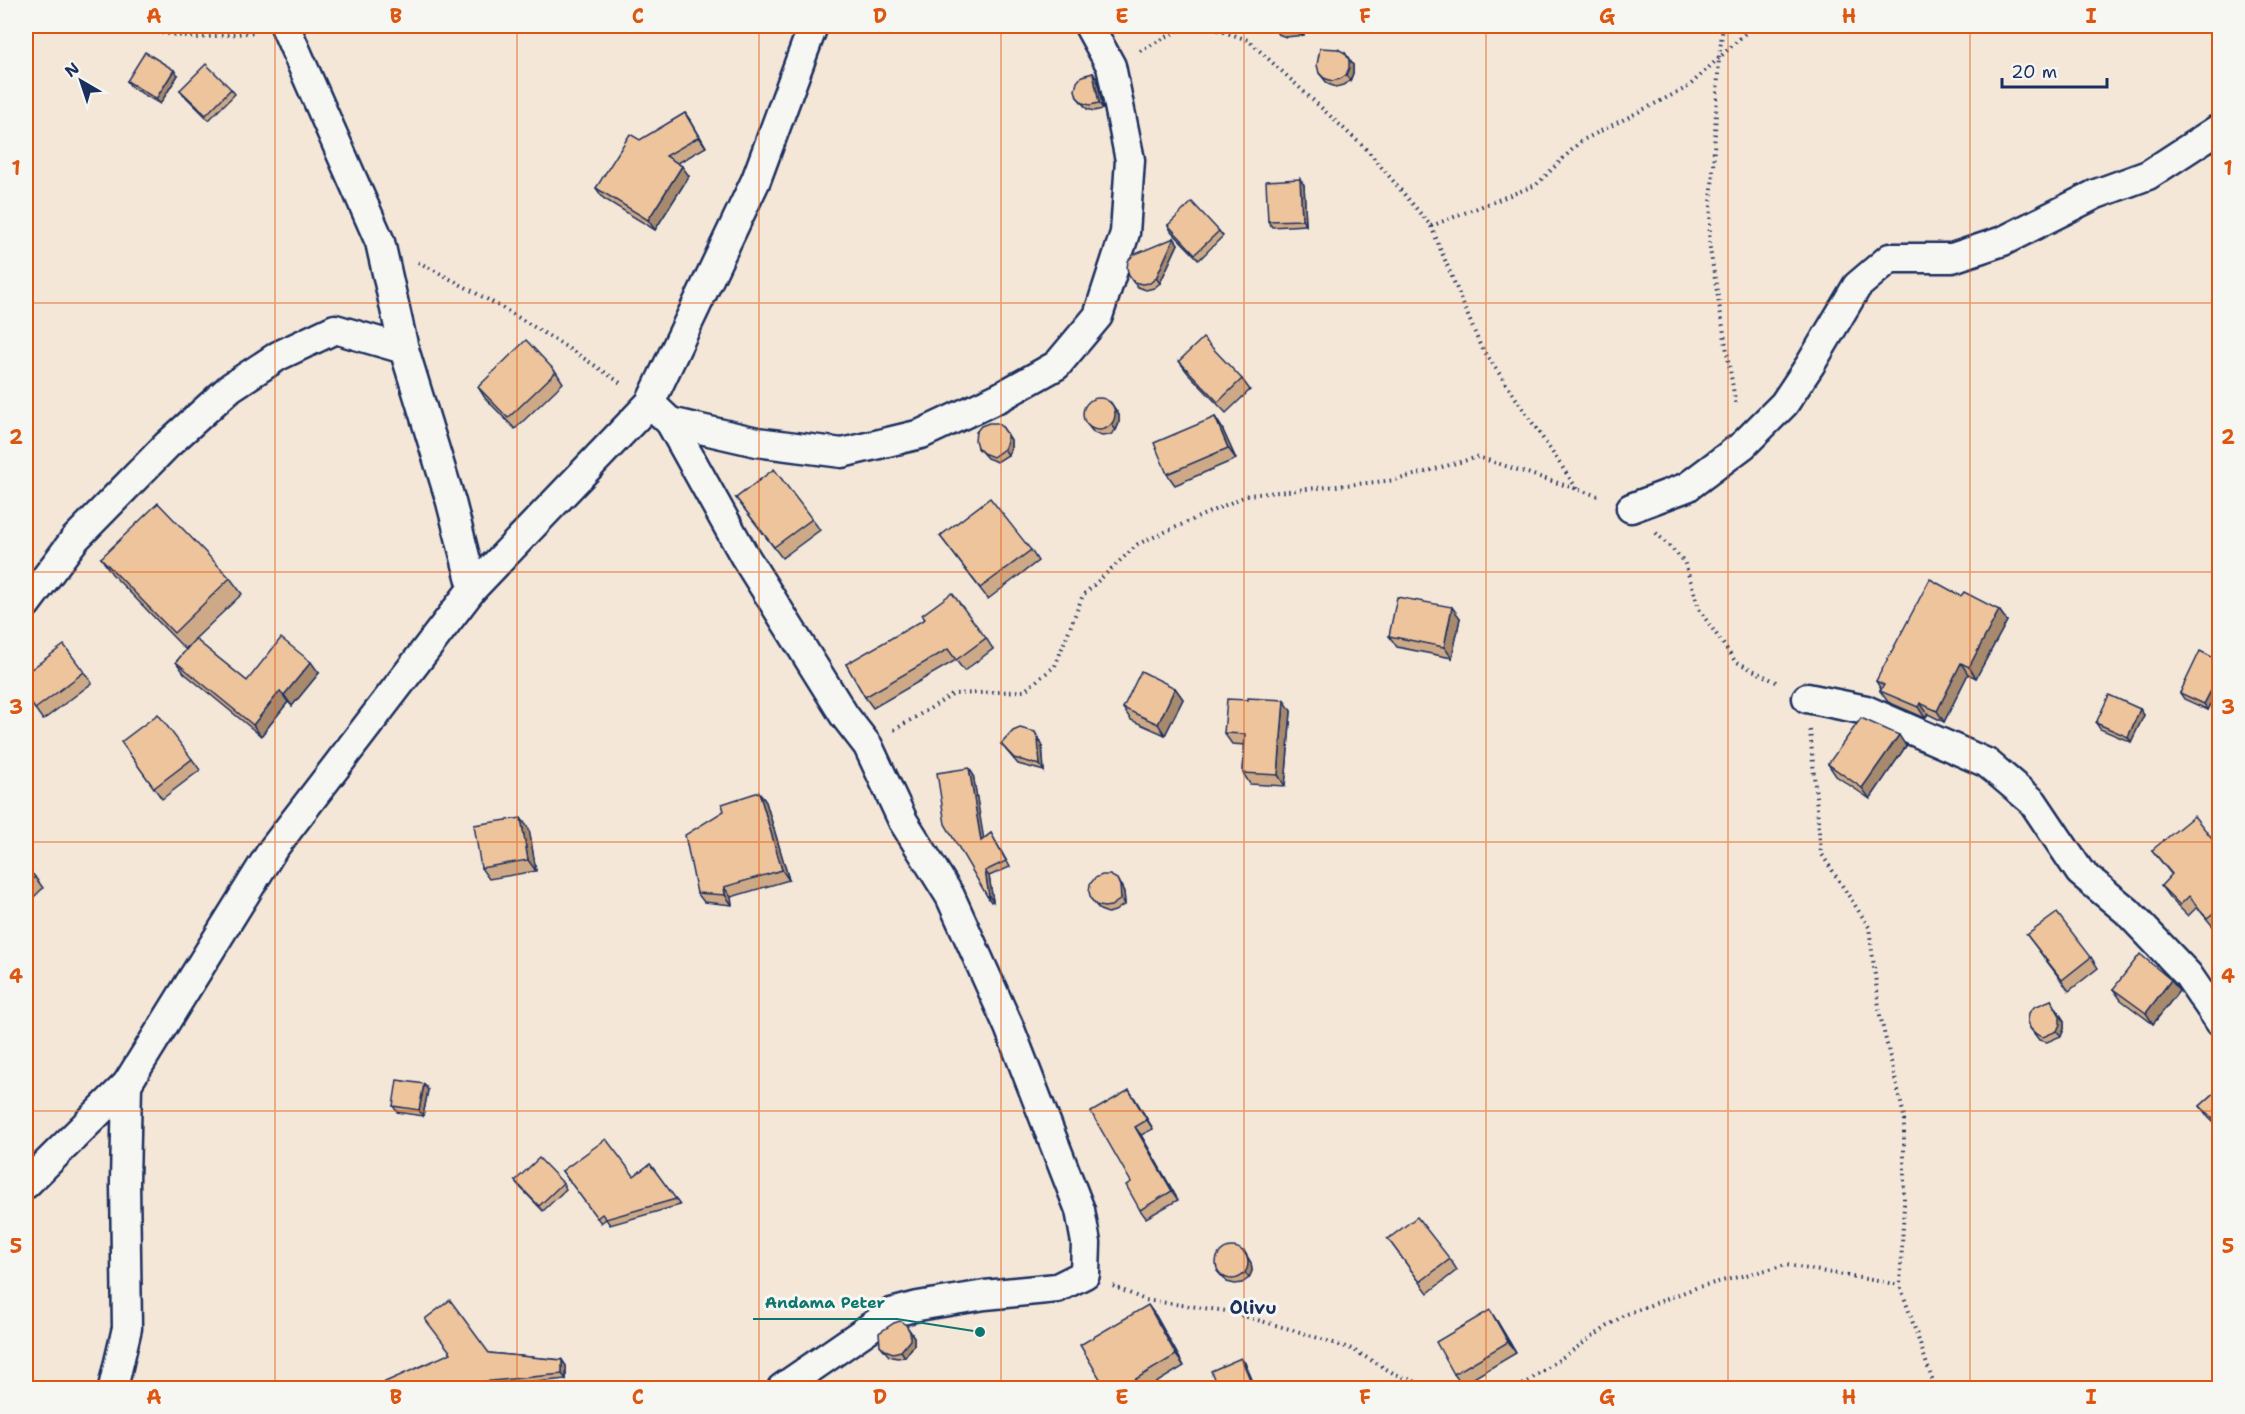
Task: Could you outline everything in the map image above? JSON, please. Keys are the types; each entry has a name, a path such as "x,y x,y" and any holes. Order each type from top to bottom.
{"street":[{"path":"26,1184 127,1084 273,849 473,588 660,412 756,180 813,26"},
{"path":"660,412 757,442 842,453 921,434 1000,397 1057,364 1098,316 1125,233 1130,160 1111,66 1089,26"},
{"path":"286,28 380,242 404,349 451,502 473,588"},
{"path":"1631,508 1687,487 1743,445 1784,404 1857,286 1890,258 1952,258 2003,241 2096,194 2148,175 2220,128"},
{"path":"26,604 75,539 167,445 231,387 278,356 334,329 404,349"},
{"path":"660,412 744,555 844,715 868,746 903,821 950,896 1009,1027 1080,1210 1086,1243 1085,1274 1057,1288 986,1295 918,1306 891,1313 782,1389"},
{"path":"1807,698 1866,710 1987,763 2033,802 2080,872 2127,911 2188,975 2220,1022"},
{"path":"113,1389 127,1328 125,1193 127,1084"}],"path":[{"path":"114,26 196,38 286,28"},
{"path":"1111,66 1187,26"},
{"path":"1206,26 1248,40 1368,151 1431,226 1480,345 1577,489"},
{"path":"1724,26 1719,57 1708,243 1743,445"},
{"path":"1431,226 1536,185 1581,141 1688,87 1753,26"},
{"path":"380,242 453,280 576,353 660,412"},
{"path":"868,746 954,694 1024,691 1055,666 1083,596 1138,544 1248,495 1396,480 1478,457 1631,508 1684,561 1700,611 1735,661 1807,698 1821,853 1869,927 1880,1015 1904,1116 1904,1205 1900,1285 1935,1389"},
{"path":"1518,1389 1624,1315 1698,1287 1786,1265 1900,1285"},
{"path":"1085,1274 1145,1300 1226,1311 1352,1349 1393,1373 1432,1389"}],"building":[{"path":"1271,26 1300,26 1300,29 1282,31"},
{"path":"1320,48 1338,49 1345,53 1349,60 1346,75 1332,81 1319,73 1317,65"},
{"path":"145,52 174,70 156,99 127,81"},
{"path":"206,64 231,89 206,115 180,90"},
{"path":"1093,73 1099,103 1090,105 1083,103 1077,97 1075,90 1082,76"},
{"path":"685,113 699,137 666,156 682,166 648,220 596,188 630,134 640,140"},
{"path":"1300,179 1302,220 1268,221 1266,181"},
{"path":"1192,202 1219,231 1195,254 1168,225"},
{"path":"1174,238 1156,278 1150,283 1134,282 1127,268 1128,261 1133,255"},
{"path":"1203,338 1242,379 1218,402 1179,361"},
{"path":"526,340 556,372 508,418 478,387"},
{"path":"1099,398 1110,403 1115,414 1110,425 1099,430 1088,425 1083,414 1088,403"},
{"path":"1215,417 1228,448 1167,474 1154,443"},
{"path":"997,423 1007,434 1004,449 993,457 983,453 977,447 975,440 976,432 981,426"},
{"path":"774,469 812,519 774,547 736,498"},
{"path":"990,498 1031,550 980,588 940,536"},
{"path":"158,503 230,578 174,633 101,558"},
{"path":"1930,579 1961,596 1964,592 1999,610 1969,667 1961,663 1937,711 1920,703 1918,707 1880,691 1884,685 1876,681"},
{"path":"952,593 986,638 956,660 948,649 865,697 846,664 925,619 922,615"},
{"path":"1397,597 1452,607 1444,647 1389,636"},
{"path":"281,638 311,662 284,695 280,691 253,725 176,662 195,639 247,681"},
{"path":"64,645 84,672 35,709 26,695 26,673"},
{"path":"2200,651 2220,661 2220,673 2204,704 2180,693"},
{"path":"1141,671 1175,688 1158,724 1123,708"},
{"path":"2109,695 2140,709 2128,737 2096,723"},
{"path":"1248,698 1284,700 1278,775 1243,773 1245,734 1224,733 1227,699 1248,700"},
{"path":"158,714 192,759 154,788 121,742"},
{"path":"1861,718 1899,735 1862,788 1828,764"},
{"path":"1020,728 1035,732 1038,739 1040,765 1014,758 1001,744 1013,731"},
{"path":"969,768 981,841 991,833 1006,861 985,871 989,896 945,824 937,773"},
{"path":"759,792 782,870 724,887 725,895 697,893 685,835 724,811 722,804"},
{"path":"2194,816 2220,848 2220,908 2207,918 2189,896 2180,905 2161,886 2172,874 2152,850"},
{"path":"521,818 528,860 481,868 474,825"},
{"path":"26,867 35,877 26,886"},
{"path":"1102,875 1110,875 1117,879 1120,886 1121,899 1111,906 1096,905 1091,899 1090,884"},
{"path":"2057,913 2091,957 2062,980 2027,935"},
{"path":"2140,954 2171,980 2146,1013 2113,989"},
{"path":"2051,1000 2060,1016 2060,1024 2057,1031 2043,1037 2030,1028 2029,1013 2034,1007"},
{"path":"397,1080 424,1084 419,1110 393,1106"},
{"path":"2220,1088 2220,1126 2200,1106"},
{"path":"1129,1090 1147,1120 1135,1127 1172,1191 1140,1210 1126,1185 1131,1182 1091,1112"},
{"path":"606,1139 634,1176 650,1164 676,1199 606,1219 602,1214 597,1218 562,1171"},
{"path":"539,1158 563,1183 539,1206 515,1181"},
{"path":"1417,1217 1450,1259 1420,1282 1388,1239"},
{"path":"1232,1247 1243,1252 1248,1263 1243,1274 1232,1279 1221,1274 1216,1263 1221,1252"},
{"path":"450,1300 489,1353 562,1360 562,1374 409,1389 377,1389 376,1386 451,1353 425,1319"},
{"path":"1148,1305 1176,1355 1119,1389 1106,1389 1080,1345"},
{"path":"1490,1310 1508,1342 1454,1374 1436,1342"},
{"path":"900,1321 910,1332 910,1340 901,1351 893,1353 880,1345 879,1333"},
{"path":"1241,1358 1252,1384 1240,1389 1218,1389 1211,1371"}],"place":[{"name":"Andama Peter","path":"980,1332"}],"district":[{"name":"Olivu","path":"1253,1308"}]}
